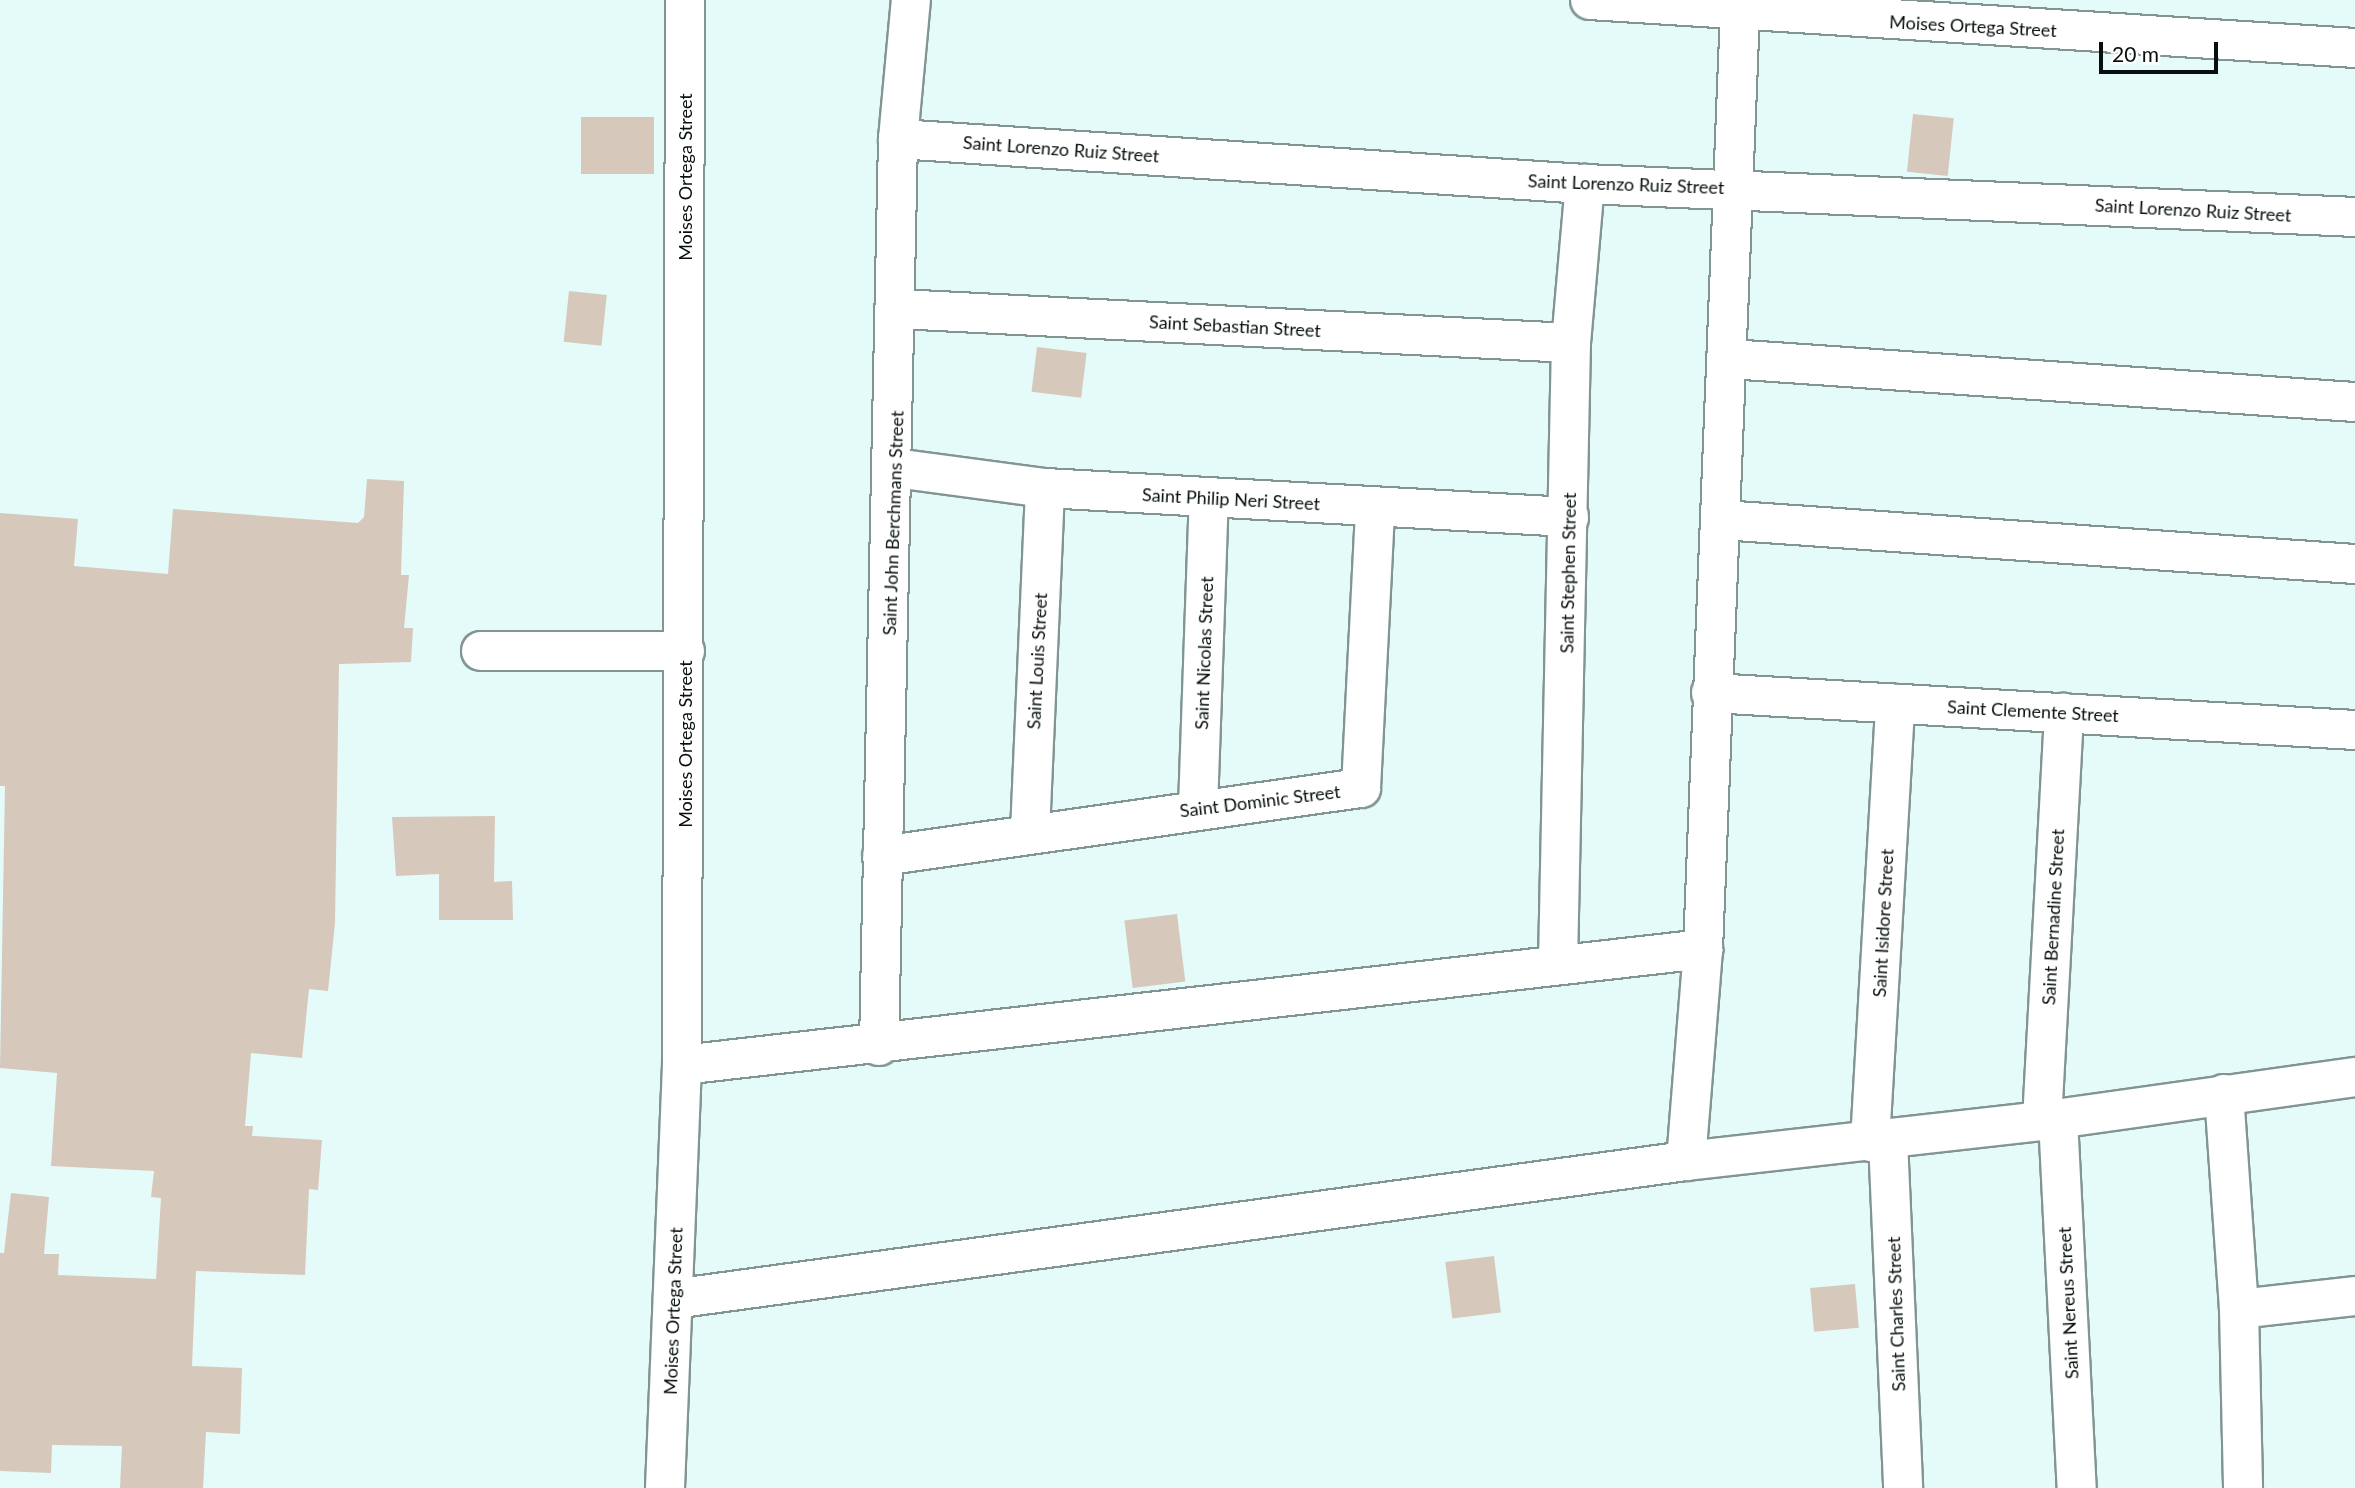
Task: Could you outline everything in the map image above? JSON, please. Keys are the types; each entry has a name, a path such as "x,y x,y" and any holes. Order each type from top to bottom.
{"street":[{"name":"Moises Ortega Street","path":"666,1488 682,1065 685,0"},
{"name":"Saint John Berchmans Street","path":"879,1046 882,856 899,309 898,139 911,0"},
{"name":"Moises Ortega Street","path":"1590,0 1740,12 2355,48"},
{"path":"1686,1161 1703,949 1711,693 1730,359 1732,189 1740,12"},
{"name":"Saint Lorenzo Ruiz Street","path":"898,139 1585,184 2355,218"},
{"name":"Saint Stephen Street","path":"1558,963 1571,344 1585,184"},
{"name":"Saint Sebastian Street","path":"899,309 1571,344"},
{"path":"1730,359 2355,402"},
{"name":"Saint Philip Neri Street","path":"895,468 1045,488 1569,517"},
{"name":"Saint Louis Street","path":"1030,833 1045,488"},
{"name":"Saint Nicolas Street","path":"1198,808 1209,498"},
{"name":"Saint Dominic Street","path":"882,856 1198,808 1361,788 1375,508"},
{"path":"1721,520 2355,565"},
{"path":"481,651 685,651"},
{"name":"Saint Clemente Street","path":"1711,693 2355,730"},
{"name":"Saint Isidore Street","path":"1879,1141 1895,704"},
{"name":"Saint Bernadine Street","path":"2050,1120 2064,713"},
{"path":"682,1065 879,1046 1558,963 1703,949"},
{"path":"673,1299 1686,1161 2050,1120 2355,1077"},
{"path":"2224,1094 2239,1309 2243,1488"},
{"name":"Saint Nereus Street","path":"2050,1120 2077,1488"},
{"name":"Saint Charles Street","path":"1879,1141 1903,1488"},
{"path":"2239,1309 2355,1296"}],"building":[{"path":"1913,114 1954,118 1948,176 1907,172"},
{"path":"581,117 654,117 654,174 581,174"},
{"path":"569,291 607,295 601,346 564,342"},
{"path":"1037,347 1087,353 1081,398 1032,392"},
{"path":"367,479 404,481 401,575 409,575 404,628 413,628 411,662 339,664 335,923 328,991 309,989 302,1058 251,1053 245,1126 253,1126 252,1136 322,1140 318,1190 309,1189 305,1275 196,1271 192,1366 242,1368 240,1434 206,1432 203,1488 120,1488 122,1446 52,1445 51,1473 0,1471 0,1253 4,1253 11,1193 49,1197 44,1254 59,1254 58,1275 156,1279 161,1198 151,1197 154,1171 51,1166 57,1073 0,1068 5,786 0,786 0,513 78,519 74,566 168,574 173,509 358,523 364,517"},
{"path":"495,816 494,882 512,881 513,920 439,920 439,874 396,876 392,817"},
{"path":"1177,914 1185,981 1133,988 1124,920"},
{"path":"1494,1256 1501,1313 1452,1319 1445,1262"},
{"path":"1855,1284 1859,1328 1814,1332 1810,1288"}]}
